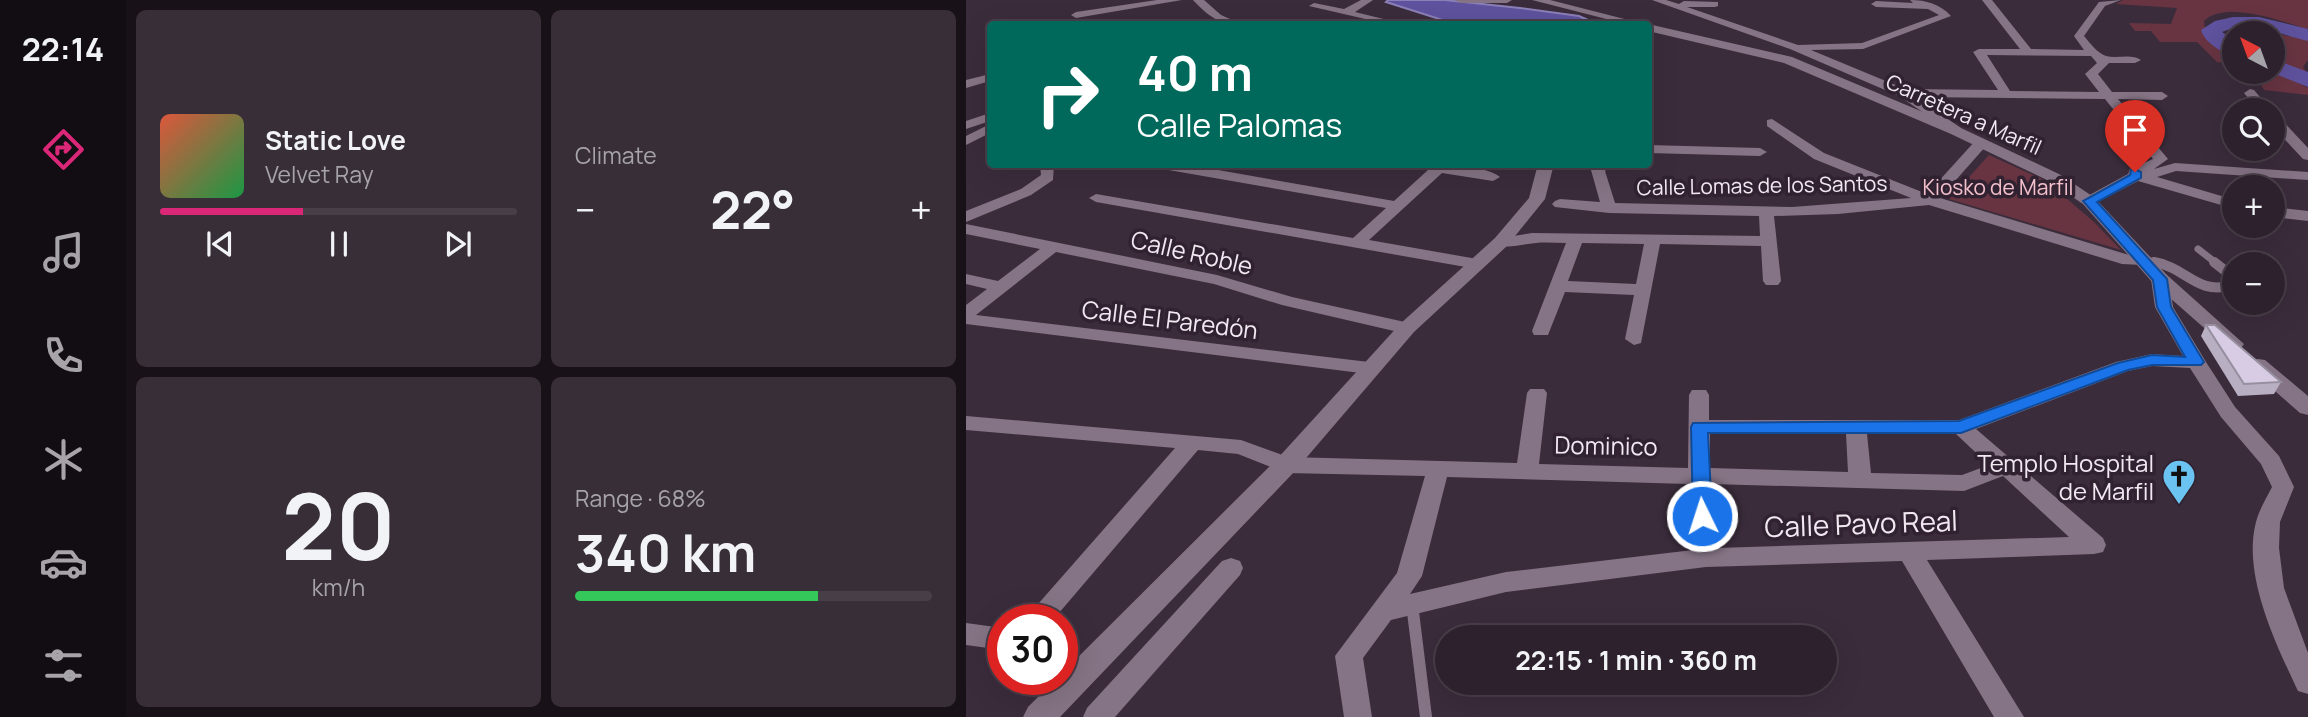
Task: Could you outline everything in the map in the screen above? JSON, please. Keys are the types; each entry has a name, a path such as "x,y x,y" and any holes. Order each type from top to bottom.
{"main road":[{"path":"1198,0 1217,17 1227,21"},
{"path":"1537,0 1625,21"},
{"name":"Carretera a Marfil","path":"1652,28 1758,51 1825,75 1956,131 2054,178 2089,201 2160,279 2308,408"},
{"path":"1038,717 1286,465 1407,328 1501,242 1537,199 1545,168"}],"street":[{"path":"1076,15 1177,0"},
{"path":"1345,13 1368,0"},
{"path":"1460,0 1507,0"},
{"path":"1794,47 1863,46 1946,16 1940,10 1915,0"},
{"path":"1987,0 2028,52"},
{"path":"2116,0 2102,4 2078,36 2098,56 2102,64 2091,74 2161,159 2135,172 2140,177 2222,201"},
{"path":"1663,2 1715,4"},
{"path":"1663,2 1794,47 1903,93 1956,131"},
{"path":"1876,4 1927,6"},
{"path":"1314,6 1384,21"},
{"path":"2006,94 1979,52 2028,52 2135,60"},
{"path":"1825,75 1849,70"},
{"path":"966,84 987,79"},
{"path":"1903,93 2162,96"},
{"path":"2250,93 2255,98"},
{"path":"966,116 987,117"},
{"path":"966,125 987,118"},
{"path":"1772,123 1819,156 1930,200 2128,260 2143,260"},
{"path":"966,141 987,130"},
{"path":"2285,132 2308,156"},
{"path":"1930,200 1982,143"},
{"path":"1652,149 1760,152"},
{"path":"2089,201 2140,177 2175,167 2308,176"},
{"path":"966,217 1026,192 1048,177 1047,168"},
{"path":"1180,168 1399,206"},
{"path":"1358,242 1438,168 1493,177"},
{"path":"1600,168 1598,170 1609,208"},
{"path":"1096,198 1477,264"},
{"name":"Calle Lomas de los Santos","path":"1560,204 1609,208 1766,211 1846,209 1930,200"},
{"path":"1766,211 1772,281"},
{"path":"2285,213 2308,216"},
{"name":"Calle Roble","path":"966,229 1217,280 1288,301 1407,328"},
{"path":"1501,242 1519,242 1532,238 1770,241"},
{"path":"1541,331 1576,239"},
{"path":"1634,339 1653,240"},
{"path":"966,317 1054,247"},
{"path":"966,279 1002,287"},
{"path":"2160,279 2164,307 2196,362 2228,412 2271,461 2283,487 2267,525 2270,587 2285,635 2308,682"},
{"path":"1557,286 1644,290"},
{"name":"Calle El Paredón","path":"966,317 1369,368"},
{"path":"1699,427 1961,427 2123,366 2152,360 2196,362"},
{"path":"1527,470 1537,393"},
{"path":"1699,395 1699,474 1706,558"},
{"path":"1856,426 1860,480"},
{"path":"1961,427 2005,467"},
{"path":"971,428 1241,447 1286,465"},
{"path":"1051,604 1192,443"},
{"name":"Dominico","path":"1286,465 1964,483 2005,467"},
{"name":"Calle Pavo Real","path":"1383,611 1506,582 1706,558 2094,545 2005,467"},
{"path":"1358,717 1349,656 1409,576 1438,468"},
{"path":"1909,552 2010,717"},
{"path":"1097,717 1231,568"},
{"path":"966,634 987,637"}],"lane":[{"path":"2143,260 2174,267 2206,290 2218,291 2232,285 2228,273 2198,249"},
{"path":"1412,604 1426,717"}],"green space":[{"path":"2123,0 2308,0 2308,30 2286,21 2255,14 2226,12 2214,15 2204,21 2205,31 2222,45 2222,63 2217,62 2197,42 2160,42 2151,31 2135,31 2129,23 2171,24 2177,8 2116,4"},
{"path":"2286,36 2308,40 2308,60 2303,67 2308,75 2286,65"},
{"path":"2286,78 2308,88 2308,95 2264,90 2261,84 2286,84"},
{"name":"Kiosko de Marfil","path":"1989,155 2046,181 2094,222 2121,250 1949,199"}],"shaded area":[{"path":"1445,0 1579,16 1590,21 1446,21 1386,2"}],"building":[{"path":"2206,325 2215,325 2281,382 2244,384"}],"waterway":[{"path":"2222,25 2211,30 2213,36 2222,42"},
{"path":"2286,29 2308,35"},
{"path":"2286,71 2308,80"}],"place":[{"name":"Templo Hospital de Marfil","path":"2179,506"}],"route":[{"path":"1702,516 1699,427 1961,427 2123,366 2152,360 2196,362 2164,307 2160,279 2089,201 2136,176 2135,172"}]}
